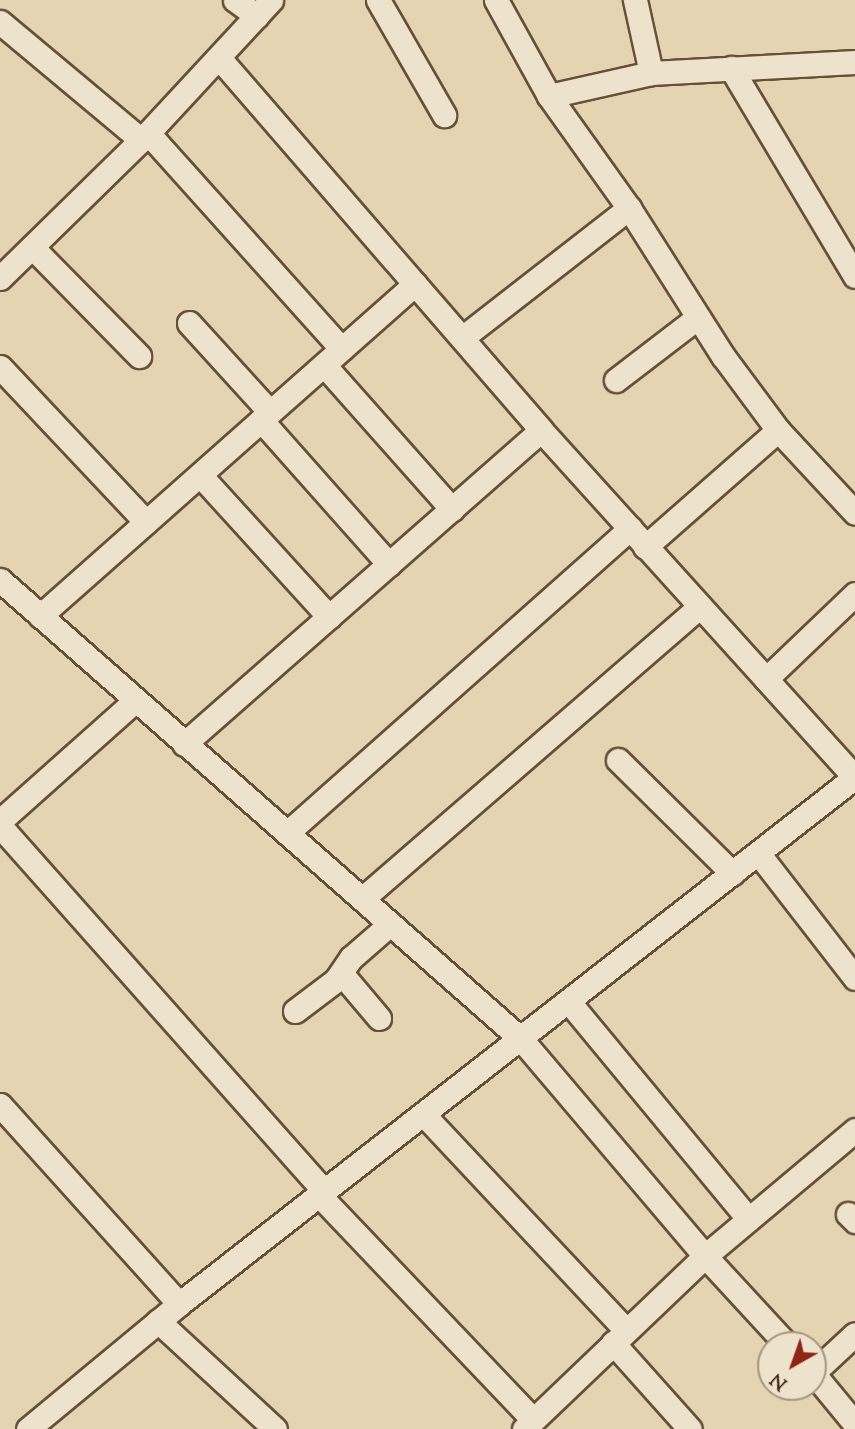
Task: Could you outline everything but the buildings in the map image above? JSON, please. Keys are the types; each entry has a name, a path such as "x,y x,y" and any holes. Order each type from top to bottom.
{"street":[{"path":"0,278 144,136 264,8 235,0"},
{"path":"378,0 444,115"},
{"path":"496,0 549,96 629,208 698,317 778,430 855,513"},
{"path":"635,0 651,73"},
{"path":"0,22 144,136 342,349"},
{"path":"39,1425 179,1304 855,777 541,430 219,59"},
{"path":"549,96 651,73 855,62"},
{"path":"731,68 855,276"},
{"path":"462,338 629,208"},
{"path":"32,247 139,356"},
{"path":"40,616 415,284"},
{"path":"616,380 698,317"},
{"path":"189,323 389,564"},
{"path":"324,365 452,509"},
{"path":"0,367 146,522"},
{"path":"184,744 541,430"},
{"path":"645,547 778,430"},
{"path":"200,475 329,617"},
{"path":"287,833 630,528"},
{"path":"0,580 521,1039 705,1256 774,1331"},
{"path":"766,679 855,594"},
{"path":"362,899 700,606"},
{"path":"136,700 0,824 322,1194 528,1424 705,1256 855,1130"},
{"path":"618,760 732,873"},
{"path":"758,853 855,978"},
{"path":"295,1011 341,973 390,924"},
{"path":"341,973 379,1018"},
{"path":"569,1002 748,1218"},
{"path":"0,1105 179,1304"},
{"path":"424,1115 619,1337 690,1429"},
{"path":"158,1321 275,1429"},
{"path":"827,1360 855,1334"},
{"path":"827,1390 855,1424"}]}
